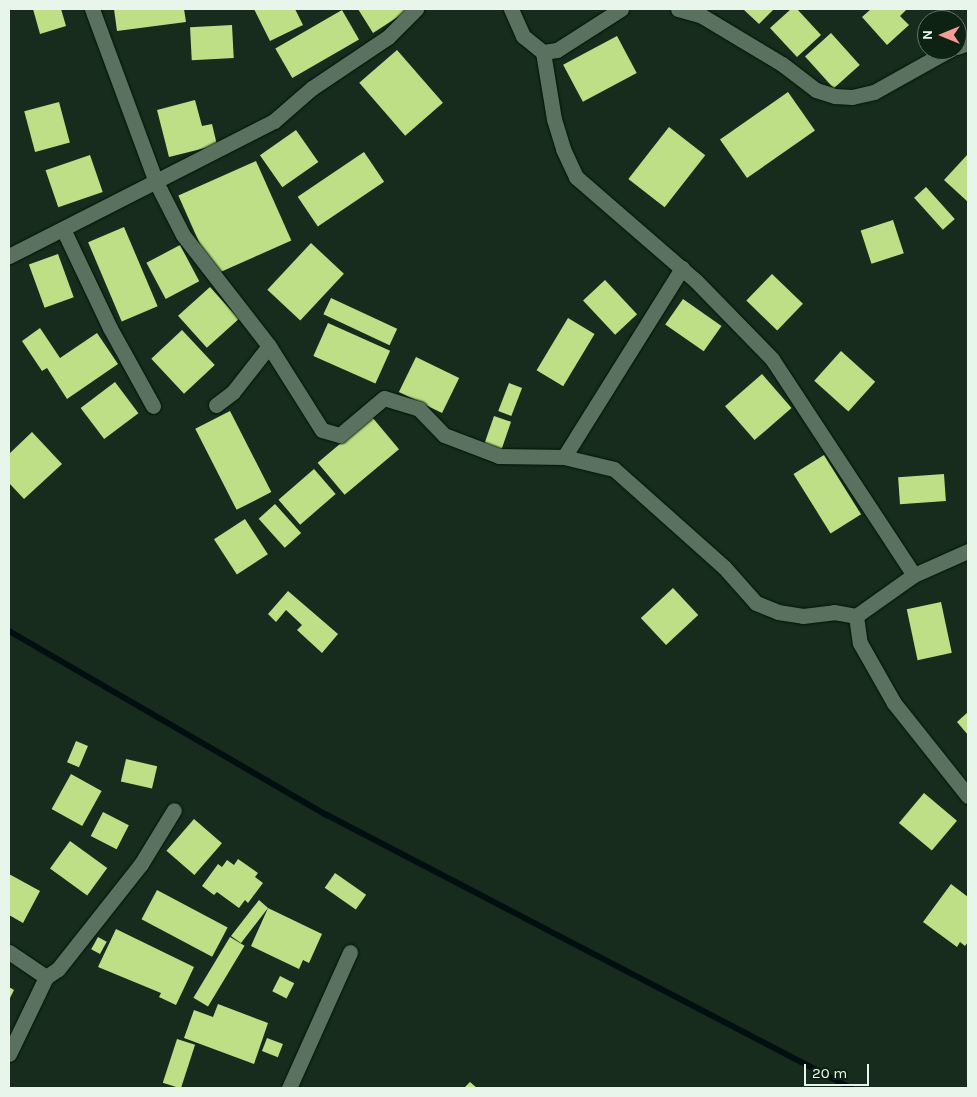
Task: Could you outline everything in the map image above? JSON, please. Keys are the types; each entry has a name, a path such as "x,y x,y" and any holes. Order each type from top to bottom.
{"street":[{"path":"92,9 156,182 183,235 269,346 322,430 332,435 340,435 384,398 419,409 444,435 499,456 564,457 614,469 724,567 756,603 778,612 803,616 834,612 856,616 914,575 968,551"},
{"path":"9,256 274,121 312,88 388,37 416,9"},
{"path":"511,9 523,36 543,52 556,126 576,177 682,268 772,359 914,575"},
{"path":"543,52 557,50 621,9"},
{"path":"678,9 702,16 782,64 816,90 835,96 852,97 874,92 930,60"},
{"path":"63,229 110,328 153,406"},
{"path":"564,457 682,268"},
{"path":"216,405 233,392 269,346"},
{"path":"856,616 860,643 894,703 968,796"},
{"path":"9,1054 46,977 58,969 141,864 174,810"},
{"path":"9,952 46,977"},
{"path":"289,1088 350,952"}],"building":[{"path":"33,9 61,9 66,26 40,34"},
{"path":"114,9 184,9 186,22 117,31"},
{"path":"254,9 295,9 303,25 270,41"},
{"path":"358,9 405,9 407,11 373,33"},
{"path":"743,9 774,9 759,24"},
{"path":"791,9 797,9 821,35 797,57 770,28"},
{"path":"871,9 907,9 900,16 909,25 887,45 862,17"},
{"path":"342,10 359,39 292,78 275,48"},
{"path":"232,25 234,58 192,60 190,27"},
{"path":"831,33 860,65 834,88 805,56"},
{"path":"617,36 637,73 583,102 563,65"},
{"path":"397,50 443,103 405,136 359,83"},
{"path":"788,92 815,131 747,178 720,140"},
{"path":"195,100 202,126 212,124 217,145 169,157 157,110"},
{"path":"59,102 70,143 35,152 24,111"},
{"path":"669,127 705,155 665,207 628,179"},
{"path":"296,130 318,162 282,187 260,155"},
{"path":"364,152 384,182 318,227 298,197"},
{"path":"968,154 968,202 944,180"},
{"path":"90,155 103,192 58,207 46,170"},
{"path":"256,161 291,240 214,275 178,196"},
{"path":"926,187 955,219 943,230 914,198"},
{"path":"893,220 904,253 871,264 861,231"},
{"path":"124,227 158,306 122,321 88,242"},
{"path":"311,243 344,274 300,320 267,290"},
{"path":"180,245 199,281 166,299 146,263"},
{"path":"58,254 74,297 45,308 29,265"},
{"path":"772,274 803,304 777,330 746,301"},
{"path":"605,280 637,314 615,335 583,300"},
{"path":"210,287 239,319 207,348 178,316"},
{"path":"331,298 397,329 390,345 323,314"},
{"path":"683,299 722,326 704,351 665,324"},
{"path":"568,318 595,334 563,386 537,370"},
{"path":"328,323 390,351 375,384 313,356"},
{"path":"40,328 60,358 97,333 118,364 67,399 47,368 42,371 22,341"},
{"path":"182,330 215,365 184,394 151,359"},
{"path":"841,351 875,382 848,412 814,381"},
{"path":"416,357 459,378 442,413 399,392"},
{"path":"762,374 792,408 755,440 725,406"},
{"path":"115,382 138,413 104,439 81,408"},
{"path":"509,383 522,388 511,416 498,411"},
{"path":"230,411 271,492 237,510 195,429"},
{"path":"494,416 511,422 501,450 484,444"},
{"path":"372,417 399,449 345,495 318,463"},
{"path":"32,432 62,464 24,499 9,483 9,454"},
{"path":"824,455 861,514 831,533 793,474"},
{"path":"314,469 336,494 300,525 279,500"},
{"path":"944,474 946,501 900,504 898,477"},
{"path":"275,504 301,533 285,548 259,519"},
{"path":"245,519 268,554 237,574 214,539"},
{"path":"673,588 698,615 666,645 641,618"},
{"path":"288,591 338,634 322,653 297,630 302,625 286,610 276,622 268,614"},
{"path":"941,602 952,653 918,660 907,609"},
{"path":"968,712 968,735 957,722"},
{"path":"76,741 88,746 79,767 67,762"},
{"path":"126,759 157,766 152,789 121,781"},
{"path":"71,774 102,791 82,826 52,809"},
{"path":"924,793 957,821 932,851 899,823"},
{"path":"103,812 129,825 117,849 91,836"},
{"path":"194,819 222,843 194,875 166,851"},
{"path":"70,841 107,868 87,896 50,869"},
{"path":"238,859 258,873 255,877 263,883 248,903 245,900 239,908 217,892 214,895 202,886 218,864 222,867 227,860 234,865"},
{"path":"335,873 366,895 356,910 325,888"},
{"path":"9,874 40,891 23,923 9,915"},
{"path":"951,884 968,897 968,942 965,946 960,942 957,947 923,922"},
{"path":"157,890 228,928 212,957 142,919"},
{"path":"259,900 268,908 241,943 231,936"},
{"path":"268,908 322,934 309,963 303,960 299,969 251,946"},
{"path":"116,929 194,967 176,1005 159,997 161,993 98,967"},
{"path":"98,937 107,942 100,954 91,949"},
{"path":"230,937 245,946 208,1007 193,998"},
{"path":"280,976 294,983 287,998 272,991"},
{"path":"9,987 14,990 9,1000"},
{"path":"218,1004 268,1023 254,1064 184,1038 194,1010 213,1017"},
{"path":"267,1038 283,1044 278,1057 262,1051"},
{"path":"177,1039 195,1045 181,1088 163,1083"},
{"path":"470,1082 477,1088 464,1088"}],"waterway":[{"path":"9,631 327,815 851,1088"}]}
